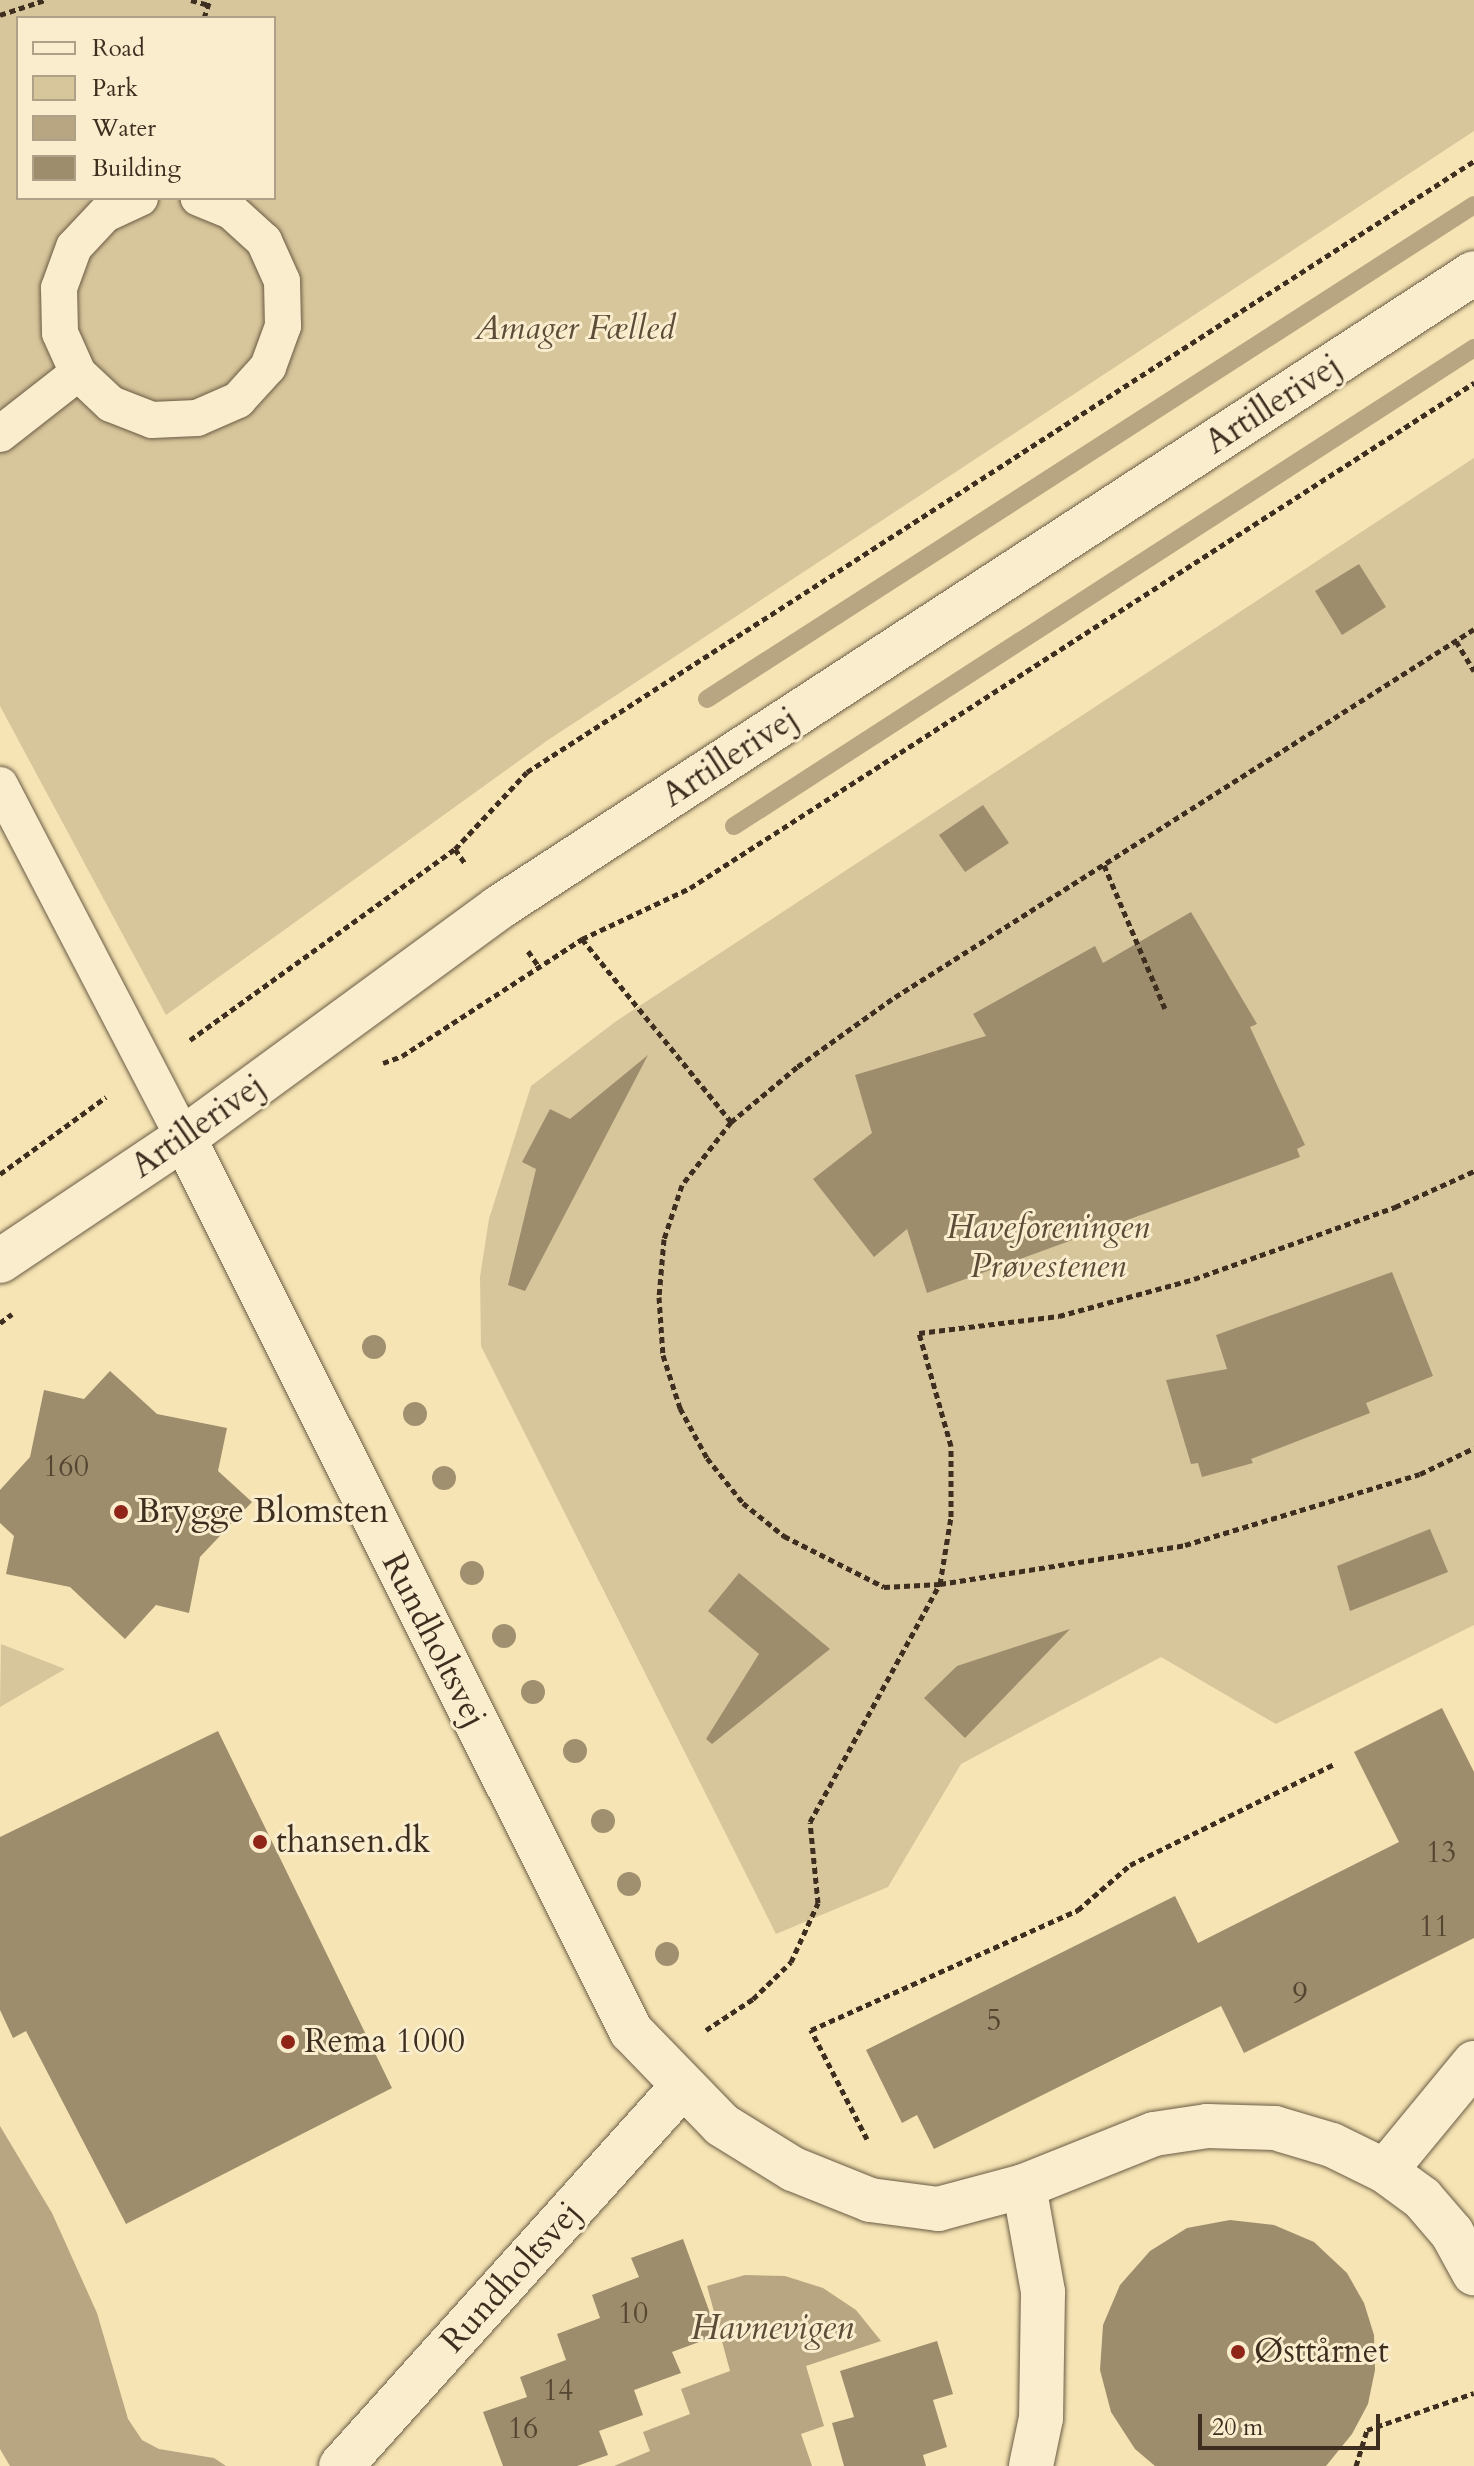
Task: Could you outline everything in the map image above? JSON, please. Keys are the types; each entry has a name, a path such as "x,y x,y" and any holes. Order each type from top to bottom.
{"street":[{"name":"Artillerivej","path":"0,1261 184,1138 498,908 1474,273"},
{"name":"Rundholtsvej","path":"184,1138 631,2031 670,2075 722,2125 793,2169 870,2200 938,2209 1024,2186 1130,2142 1207,2126 1275,2128 1332,2145 1385,2171 1422,2198 1452,2233 1474,2273"},
{"path":"1385,2171 1474,2063"},
{"name":"Rundholtsvej","path":"341,2466 670,2075"},
{"path":"1024,2186 1043,2292 1041,2418 1031,2466"}],"lane":[{"path":"136,200 105,214 74,247 59,288 60,333 78,373 111,404 152,420 197,418 238,400 268,367 283,326 282,281 264,241 231,211 204,200"},
{"path":"0,434 78,373"},
{"path":"0,785 149,1065 184,1138"}],"path":[{"path":"0,15 45,0"},
{"path":"191,0 209,2"},
{"path":"0,1174 455,849 527,772 1474,161"},
{"path":"373,1067 402,1056 582,939 690,888 1474,383"},
{"path":"1474,629 892,999 731,1122 682,1185 664,1239 659,1297 663,1355 680,1408 707,1458 743,1503 784,1536 884,1587 940,1584 1185,1545 1420,1474 1474,1448"},
{"path":"1456,641 1474,671"},
{"path":"1104,865 1165,1009"},
{"path":"582,939 731,1122"},
{"path":"670,2075 791,1962 818,1903 810,1822 940,1584 951,1517 951,1446 919,1333 1059,1316 1194,1279 1395,1207 1474,1171"},
{"path":"0,1323 25,1305"},
{"path":"870,2200 869,2142 811,2030 1078,1910 1130,1865 1334,1764"},
{"path":"1356,2466 1367,2430 1474,2393"}],"green space":[{"name":"Amager Fælled","path":"0,0 1474,0 1474,131 548,740 166,1015 0,706"},
{"name":"Haveforeningen Prøvestenen","path":"1474,458 1474,1625 1276,1724 1161,1657 961,1764 888,1887 776,1934 481,1346 480,1277 489,1219 531,1086 615,1022"},
{"path":"1,1644 65,1669 0,1707"}],"water":[{"path":"0,2126 52,2213 97,2313 128,2419 142,2440 159,2449 214,2458 226,2466 10,2466 0,2449"},
{"name":"Havnevigen","path":"745,2275 785,2276 823,2288 856,2310 881,2341 806,2366 824,2426 801,2434 812,2466 614,2466 650,2451 643,2432 690,2414 681,2389 730,2371 707,2286"}],"building":[{"path":"1359,564 1386,607 1342,635 1315,591"},
{"path":"983,805 1009,843 965,872 939,835"},
{"path":"1191,912 1257,1024 1250,1027 1305,1145 1297,1149 1300,1157 927,1293 907,1229 874,1257 813,1179 872,1133 855,1075 986,1036 973,1014 1095,946 1103,963"},
{"path":"648,1055 525,1291 508,1285 536,1169 522,1162 550,1109 570,1119"},
{"path":"1392,1272 1433,1376 1366,1403 1370,1413 1251,1459 1253,1463 1202,1477 1198,1463 1191,1464 1166,1380 1227,1369 1216,1335"},
{"name":"Brygge Blomsten","path":"110,1371 157,1414 227,1428 218,1471 252,1502 200,1557 189,1613 156,1605 125,1639 70,1587 6,1574 14,1536 0,1523 0,1490 30,1457 44,1390 84,1399"},
{"path":"1430,1529 1448,1572 1350,1611 1337,1566"},
{"path":"739,1573 830,1649 712,1744 706,1739 759,1654 708,1611"},
{"path":"1070,1629 965,1738 924,1698 957,1666"},
{"path":"1442,1708 1474,1772 1474,1938 1244,2053 1221,2006 934,2149 917,2115 902,2123 866,2050 1175,1896 1198,1943 1399,1842 1354,1752"},
{"path":"218,1731 392,2088 126,2224 26,2031 13,2038 0,2010 0,1837"},
{"name":"Østtårnet","path":"1230,2220 1274,2225 1314,2242 1347,2273 1364,2303 1374,2335 1375,2370 1368,2404 1352,2434 1326,2466 1155,2466 1135,2449 1111,2412 1100,2370 1103,2325 1120,2285 1150,2251 1187,2228"},
{"path":"683,2239 718,2335 672,2352 681,2373 634,2390 643,2415 599,2431 608,2455 577,2466 503,2466 483,2412 527,2397 520,2377 566,2360 557,2334 600,2318 592,2295 639,2277 631,2258"},
{"path":"937,2341 953,2394 933,2400 947,2447 923,2455 926,2466 844,2466 832,2423 854,2417 840,2371"}],"waterway":[{"path":"707,699 1474,205"},
{"path":"734,826 1474,348"}],"place":[{"name":"Brygge Blomsten","path":"121,1512"},
{"name":"thansen.dk","path":"260,1842"},
{"name":"Rema 1000","path":"288,2042"},
{"name":"Østtårnet","path":"1238,2352"}]}
